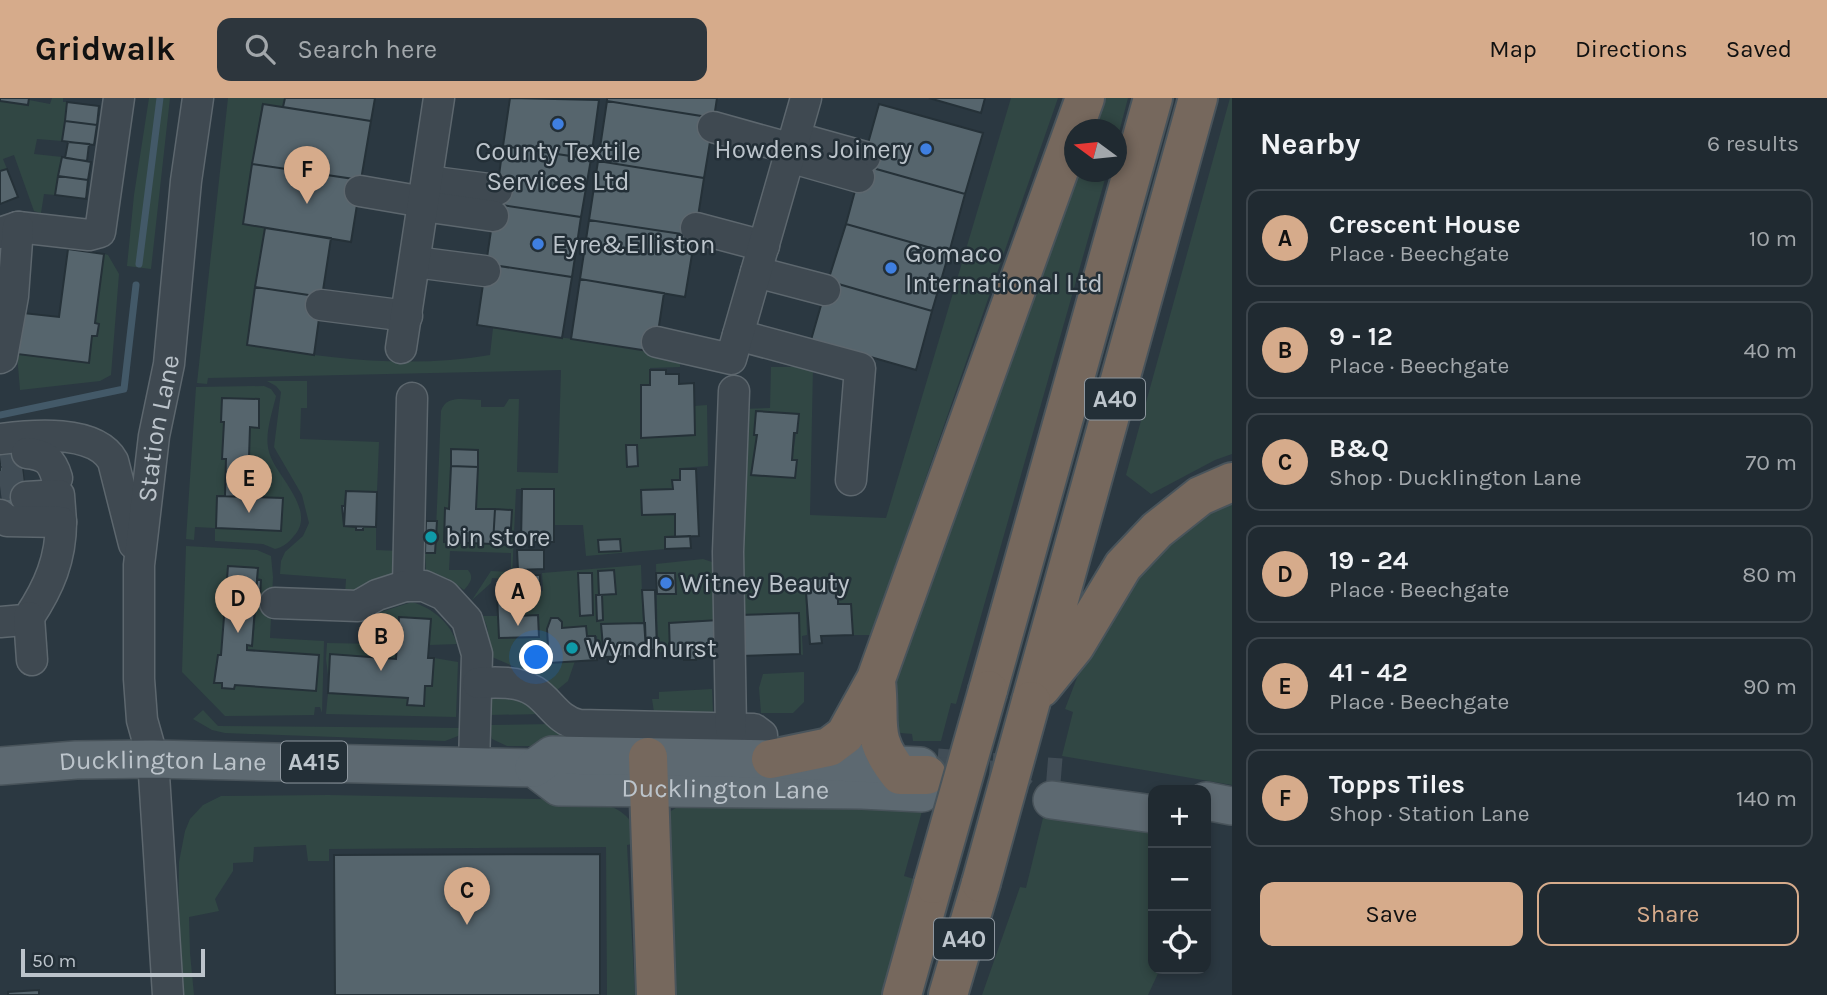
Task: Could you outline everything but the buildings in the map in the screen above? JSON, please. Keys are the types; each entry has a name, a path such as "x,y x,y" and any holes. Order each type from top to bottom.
{"highway":[{"path":"767,759 830,747 845,735 876,679 1085,98"},
{"name":"A40","path":"902,995 1153,98"},
{"name":"A40","path":"948,995 1198,98"},
{"path":"1031,701 1075,646 1123,566 1157,530 1199,496 1232,482"},
{"path":"876,679 877,734 883,750 917,775"},
{"path":"648,773 656,995"}],"main road":[{"name":"Ducklington Lane","path":"0,766 76,760 153,759 534,768 559,787 767,759 917,775"},
{"name":"Ducklington Lane","path":"648,773 862,790 917,775"},
{"path":"1148,793 1056,788 1148,813"},
{"path":"1211,802 1232,806"},
{"path":"1211,824 1232,828"}],"street":[{"path":"0,358 13,296 9,230 89,235 100,232 119,98"},
{"name":"Station Lane","path":"168,995 153,759 141,707 138,660 139,565 154,436 169,364 186,181 198,98"},
{"path":"401,348 439,98"},
{"path":"657,342 731,359 806,98"},
{"path":"713,127 862,167"},
{"path":"360,191 495,203"},
{"path":"695,235 760,259 825,290"},
{"path":"415,262 485,271"},
{"path":"321,305 407,316"},
{"path":"738,335 859,369 851,480"},
{"path":"731,729 728,552 734,391"},
{"path":"408,586 412,398"},
{"path":"0,439 58,436 92,442 108,452 113,461 139,565"},
{"path":"0,622 24,620 29,617 53,575 61,544 59,498 53,464 46,457 27,453"},
{"path":"59,498 7,521 10,499 59,498"},
{"path":"275,603 358,606 377,595 408,586 424,586 444,595 471,628 477,654 474,766"},
{"path":"29,617 32,660"},
{"name":"Ducklington Lane","path":"478,683 527,687 567,721 579,725 754,729 760,732 767,759"}],"green space":[{"path":"52,98 63,98 63,102 67,102 62,141 37,139 34,154 62,157 55,195 44,194 41,213 34,211 14,155 3,159 7,169 0,171 0,101 28,105 29,100 50,104"},
{"path":"149,98 170,98 151,269 127,266 134,195"},
{"path":"228,98 285,98 283,107 262,104 252,164 265,228 247,345 368,360 460,359 490,355 493,328 680,354 680,367 650,368 650,385 642,385 641,437 695,435 694,406 707,405 708,466 680,468 680,480 673,480 673,489 641,490 642,515 675,514 675,537 665,549 586,556 583,525 554,525 554,489 516,489 512,579 492,578 491,583 472,600 491,571 511,572 511,553 450,551 449,570 468,570 471,576 471,581 464,590 447,578 426,571 425,553 435,553 441,411 447,402 457,399 481,400 481,407 504,407 509,399 519,399 517,472 558,473 561,370 208,378 207,384 197,383","holes":["451,449 478,450 476,509 512,510 510,545 444,542 445,509 449,509"]},
{"path":"1011,98 1058,98 871,635 853,635 851,604 838,604 838,578 805,580 807,635 802,636 803,655 800,654 799,614 739,615 741,409 770,408 771,367 813,367 810,515 886,518","holes":["756,411 799,414 792,460 797,461 795,478 751,475 757,435 754,434"]},
{"path":"1098,98 1128,98 1122,119 1091,119"},
{"path":"1230,98 1232,454 1215,460 1151,494 1126,475"},
{"path":"1070,182 1104,182 956,704 951,703 941,741 913,741 912,734 890,732 894,679"},
{"path":"104,254 108,255 119,274 111,375 100,381 20,390 17,354 89,363 92,336 97,336 99,324 95,323"},
{"path":"267,381 307,381 307,408 301,408 300,439 379,442 377,492 346,492 342,514 345,514 345,526 356,527 356,530 376,527 376,550 399,551 394,575 345,595 346,579 280,574 285,552 303,536 309,523 302,495 274,447 281,392"},
{"path":"264,386 271,389 276,396 269,426 268,448 274,464 294,495 301,517 300,527 283,546 275,549 263,544 215,541 215,528 195,527 194,540 186,539 196,387","holes":["222,398 259,400 259,427 250,427 249,458 253,459 251,497 283,499 281,531 216,528 217,496 225,496 226,459 222,459"]},
{"path":"1232,489 1232,785 1062,756 1073,712 1065,709 1091,641 1130,573"},
{"path":"186,546 257,550 271,556 273,577 270,638 324,641 322,713 320,707 315,707 314,715 225,716 182,672","holes":["228,566 258,568 252,645 247,645 247,650 319,655 316,690 235,685 234,689 222,688 222,683 214,682 215,669 221,655"]},
{"path":"703,559 721,565 724,649 669,623 670,652 658,652 656,564"},
{"path":"641,565 643,623 601,624 602,652 598,652 597,636 587,636 586,626 562,628 562,622 558,618 551,619 547,629 549,663 575,661 568,681 557,690 543,679 492,657 483,616 498,616 499,638 538,637 517,616 517,595 521,592 543,591 542,573"},
{"path":"412,602 427,608 440,618 457,644 429,645 431,619 396,659 331,655 329,683 327,643 377,644 378,613"},
{"path":"434,658 458,662 456,717 326,714 328,693 408,698 408,705 425,686 432,686"},
{"path":"804,672 804,702 793,713 761,713 759,688 763,674"},
{"path":"712,689 713,712 654,712 652,699 659,699 659,692"},
{"path":"516,692 542,714 488,715 492,697"},
{"path":"203,710 218,726 462,728 458,736 445,741 225,733 212,730 193,719"},
{"path":"552,724 745,747 507,746 492,739 488,725"},
{"path":"328,795 593,800 617,809 633,825 638,843 627,845 635,995 607,995 606,847 329,849 329,861 308,861 306,845 254,847 253,862 233,863 233,871 215,899 219,911 189,917 194,995 181,995 178,952 179,862 190,819 203,805 221,796"},
{"path":"924,804 904,876 914,879 882,995 669,995 666,814 679,806"},
{"path":"1043,818 1148,832 1148,974 1158,974 1148,995 982,995 1020,887 1026,888"}],"waterway":[{"path":"139,264 160,98"},
{"path":"0,415 124,389 136,285"}],"tunnel":[{"path":"0,457 27,453"},
{"path":"0,486 24,483"},
{"path":"937,767 1061,777"},
{"path":"932,776 999,780 1025,799"}],"place":[{"name":"County Textile Services Ltd","path":"558,124"},
{"name":"Howdens Joinery","path":"926,149"},
{"name":"Topps Tiles","path":"307,204"},
{"name":"Eyre&Elliston","path":"538,244"},
{"name":"Gomaco International Ltd","path":"891,268"},
{"name":"41 - 42","path":"249,513"},
{"name":"bin store","path":"431,537"},
{"name":"Witney Beauty","path":"666,583"},
{"name":"Crescent House","path":"518,626"},
{"name":"19 - 24","path":"238,633"},
{"name":"Wyndhurst","path":"572,648"},
{"name":"9 - 12","path":"381,671"},
{"name":"B&Q","path":"467,925"}]}
